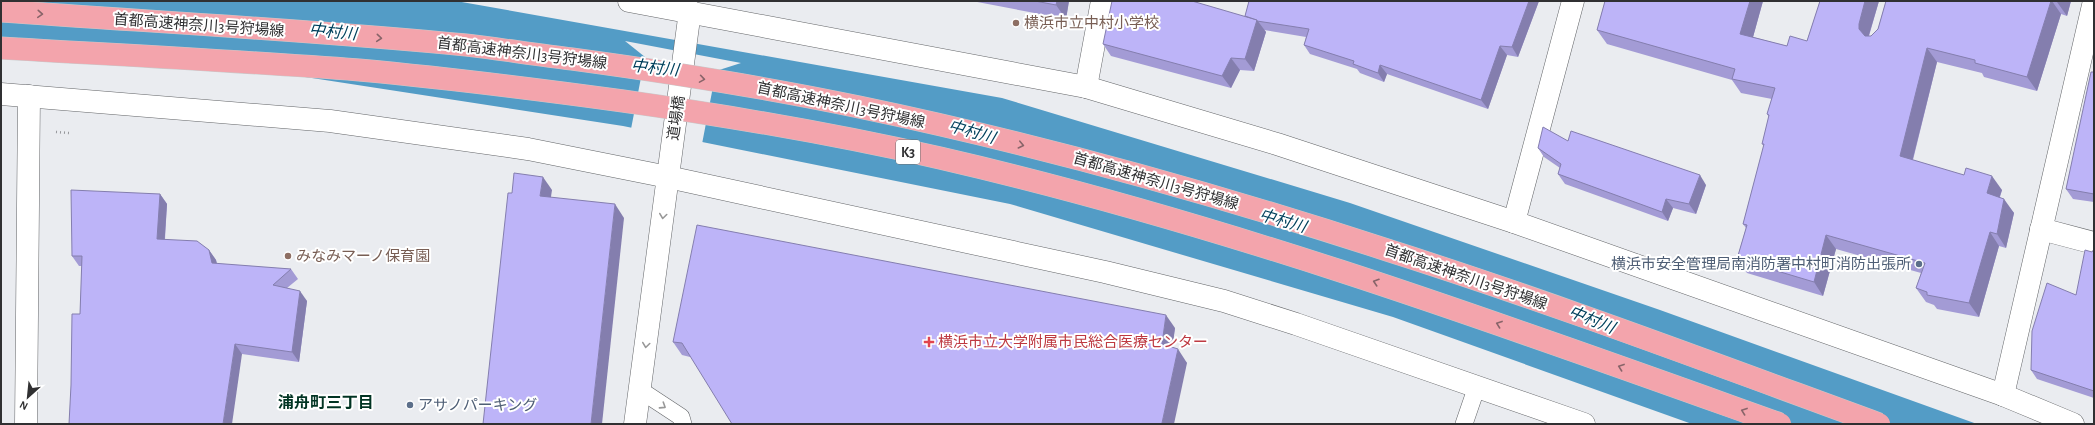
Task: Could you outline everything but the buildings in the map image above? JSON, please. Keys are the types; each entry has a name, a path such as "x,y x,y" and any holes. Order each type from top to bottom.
{"highway":[{"name":"首都高速神奈川3号狩場線","path":"1,12 338,34 472,46 624,66 766,89 862,108 1093,162 1390,250 1879,424"},
{"name":"首都高速神奈川3号狩場線","path":"1,48 360,70 533,89 786,127 938,157 1078,192 1269,247 1448,306 1780,424"}],"street":[{"path":"629,1 690,11 1086,87 1277,144 1514,222 2003,395 2073,424"},
{"path":"1086,87 1102,1"},
{"path":"1514,222 1573,1"},
{"path":"2003,395 2041,229 2087,65 2094,1"},
{"name":"道場橋","path":"635,424 690,11"},
{"path":"1,94 330,121 528,149 668,177 1105,272 1224,301 1477,386 1584,424"},
{"path":"26,424 29,96"},
{"path":"2041,229 2094,243"}],"lane":[{"path":"1464,424 1477,386"},
{"path":"640,390 681,417 683,424"}],"water":[{"name":"中村川","path":"1,1 456,1 1002,98 1350,203 1660,310 1977,424 1692,424 1393,317 1010,204 623,126 273,72 1,54"}],"pier":[{"path":"625,41 741,63 716,71 702,144 631,129 645,57"}],"place":[{"name":"横浜市立中村小学校","path":"1016,23"},
{"name":"みなみマーノ保育園","path":"288,256"},
{"name":"横浜市安全管理局南消防署中村町消防出張所","path":"1919,264"},
{"name":"横浜市立大学附属市民総合医療センター","path":"929,342"},
{"name":"アサノパーキング","path":"410,405"}],"district":[{"name":"浦舟町三丁目","path":"326,402"}]}
